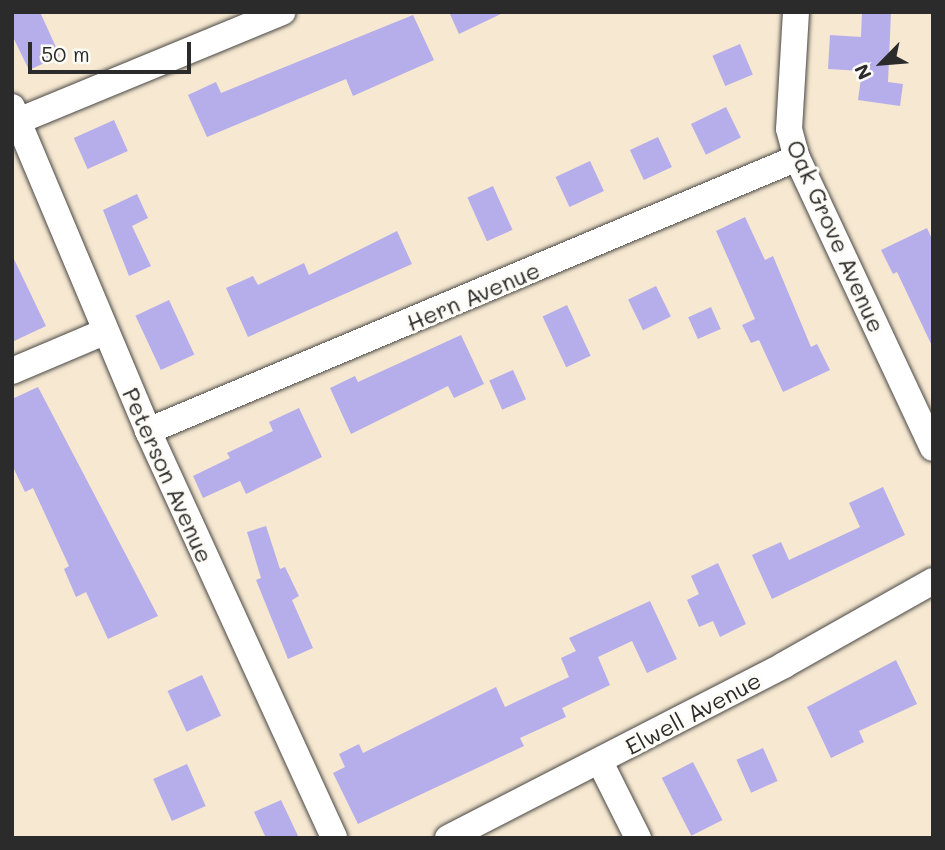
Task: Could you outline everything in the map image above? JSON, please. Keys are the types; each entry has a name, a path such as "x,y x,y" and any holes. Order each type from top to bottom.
{"street":[{"path":"15,114 282,12"},
{"name":"Oak Grove Avenue","path":"796,12 789,130 797,158 933,449"},
{"name":"Peterson Avenue","path":"15,114 104,332 334,838"},
{"name":"Hern Avenue","path":"148,431 797,158"},
{"path":"12,371 104,332"},
{"name":"Elwell Avenue","path":"448,838 600,762 933,581"},
{"path":"600,762 638,838"}],"building":[{"path":"12,12 40,12 60,56 29,70 12,35"},
{"path":"449,12 505,12 459,34"},
{"path":"862,12 891,12 888,82 903,84 900,106 858,100 862,71 828,69 830,35 861,37"},
{"path":"413,15 434,60 353,96 346,79 207,137 188,95 216,82 221,93"},
{"path":"740,44 753,74 725,86 712,56"},
{"path":"726,107 741,138 706,155 691,124"},
{"path":"114,120 128,151 88,169 74,138"},
{"path":"658,137 672,167 644,180 630,150"},
{"path":"590,161 604,191 570,207 556,177"},
{"path":"493,186 513,230 487,241 467,197"},
{"path":"137,194 148,218 132,226 151,266 129,276 103,210"},
{"path":"745,217 765,260 773,256 811,347 817,344 830,370 783,392 759,340 751,343 742,325 755,319 716,231"},
{"path":"927,228 933,241 933,348 897,272 893,274 881,250"},
{"path":"397,231 412,264 248,337 226,288 253,276 258,285 304,263 309,275"},
{"path":"12,255 46,326 12,342"},
{"path":"656,286 671,317 643,330 628,300"},
{"path":"169,300 194,354 161,370 135,316"},
{"path":"567,305 591,356 566,367 543,316"},
{"path":"711,307 721,329 698,339 688,317"},
{"path":"461,335 484,384 454,398 448,386 351,434 330,388 355,376 358,382"},
{"path":"513,370 526,399 502,410 489,381"},
{"path":"38,387 158,616 108,639 86,592 76,597 64,569 69,566 33,488 25,492 12,465 12,399"},
{"path":"299,408 322,457 246,494 240,481 203,498 193,476 230,458 227,453 273,431 269,422"},
{"path":"883,487 905,535 772,599 752,555 781,542 789,560 860,527 849,503"},
{"path":"266,526 280,569 285,567 299,596 292,600 313,648 288,659 256,580 261,578 247,532"},
{"path":"718,563 746,624 720,637 713,621 699,627 687,600 699,594 691,576"},
{"path":"650,601 677,659 647,673 632,641 598,657 610,685 562,708 566,717 520,738 524,746 358,824 333,773 345,767 339,754 359,744 363,753 496,687 505,707 569,677 561,658 576,651 569,638"},
{"path":"896,660 917,704 859,731 864,742 831,758 807,707"},
{"path":"202,675 221,716 187,732 168,691"},
{"path":"763,748 778,781 751,793 737,760"},
{"path":"693,762 723,820 691,836 662,778"},
{"path":"187,764 206,806 172,821 153,779"},
{"path":"281,800 299,838 266,838 254,812"}]}
